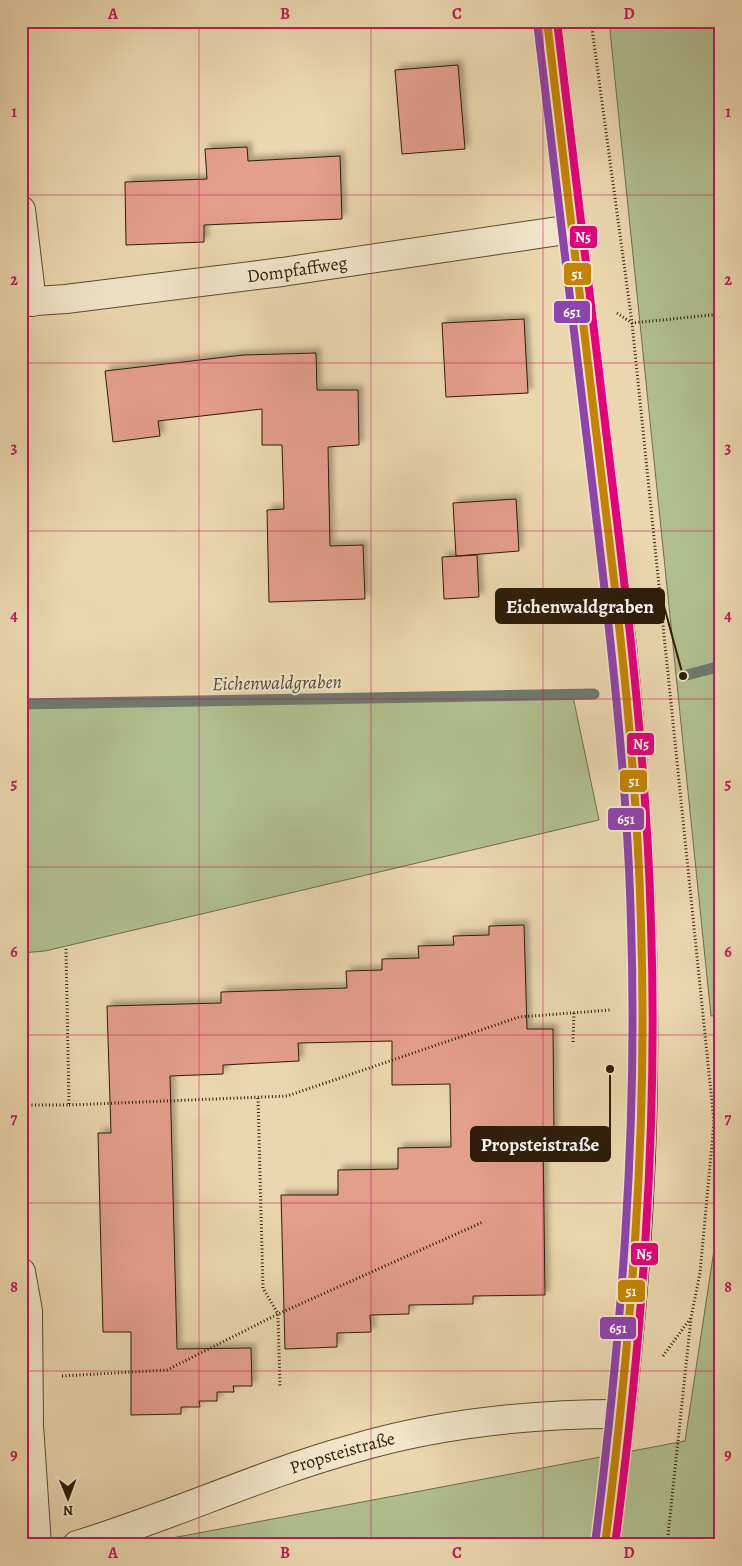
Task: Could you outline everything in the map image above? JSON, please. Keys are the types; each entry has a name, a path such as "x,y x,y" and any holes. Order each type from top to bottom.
{"main road":[{"path":"547,21 631,731 640,902 643,1010 639,1198 620,1414 605,1545"},
{"path":"21,210 26,302"},
{"name":"Dompfaffweg","path":"26,302 282,272 572,229"},
{"path":"21,1272 28,1311 29,1425 37,1545"},
{"name":"Propsteistraße","path":"77,1545 324,1457 387,1440 461,1424 526,1416 620,1414"}],"path":[{"path":"591,21 612,194 632,323 714,1122 700,1273 691,1318 667,1545"},
{"path":"579,288 632,323 721,314"},
{"path":"66,950 69,1105"},
{"path":"21,1105 69,1105 287,1096 519,1017 574,1011 643,1010"},
{"path":"573,1042 574,1011"},
{"path":"258,1098 263,1288 278,1314 280,1387"},
{"path":"714,1122 721,1122"},
{"path":"29,1378 167,1370 278,1314 483,1222"}],"green space":[{"path":"609,21 721,21 721,1015 711,1016"},
{"path":"572,692 599,820 45,951 21,953 21,701"},
{"path":"721,1204 721,1545 135,1545 685,1441"}],"building":[{"path":"458,65 465,149 402,154 395,70"},
{"path":"247,147 248,161 340,156 342,219 204,225 204,242 126,245 125,182 207,179 205,149"},
{"path":"524,319 528,393 446,397 442,323"},
{"path":"316,353 317,390 358,390 359,445 328,447 330,546 363,545 365,599 269,602 267,510 284,509 282,445 262,445 262,409 158,421 160,436 113,442 105,371 243,355"},
{"path":"516,499 519,551 456,556 453,503"},
{"path":"477,555 479,597 444,599 442,557"},
{"path":"524,925 527,1029 553,1029 554,1137 543,1137 545,1295 473,1296 473,1304 409,1305 409,1314 370,1315 371,1332 337,1333 337,1347 285,1349 281,1195 338,1195 338,1170 398,1169 398,1148 451,1147 450,1084 392,1085 392,1041 298,1043 299,1061 223,1065 223,1074 170,1076 177,1349 251,1348 252,1386 233,1386 234,1392 217,1392 217,1401 199,1401 200,1407 181,1407 181,1414 131,1415 131,1332 103,1332 98,1133 111,1133 107,1006 221,1003 221,992 347,988 346,971 382,970 382,959 419,958 418,946 454,945 453,936 489,935 489,926"}],"waterway":[{"name":"Eichenwaldgraben","path":"683,676 721,666"},
{"name":"Eichenwaldgraben","path":"21,704 594,694"}],"transit line":[{"name":"51","path":"547,21 620,636 636,809 639,866 643,1002 640,1157 623,1390 605,1545"},
{"name":"N5","path":"557,21 630,636 646,809 649,866 653,1002 650,1157 646,1235 633,1390 615,1545"},
{"name":"651","path":"537,22 610,636 629,866 633,1001 630,1156 613,1389 595,1544"}],"place":[{"name":"Eichenwaldgraben","path":"683,676"},
{"name":"Propsteistraße","path":"610,1069"}]}
